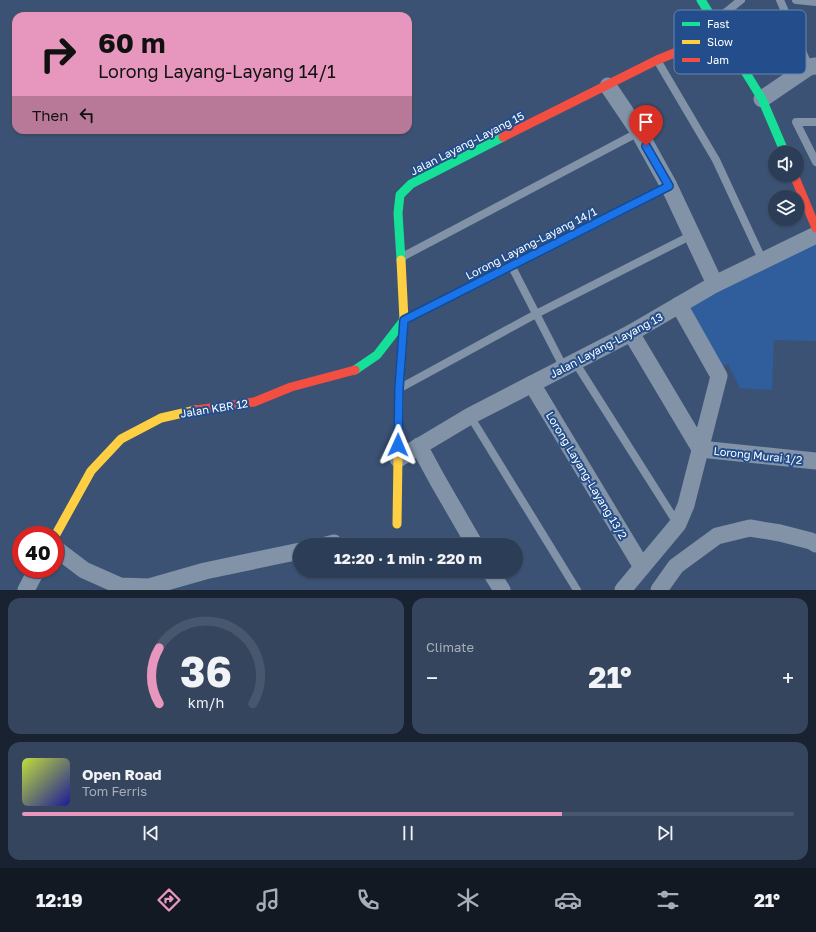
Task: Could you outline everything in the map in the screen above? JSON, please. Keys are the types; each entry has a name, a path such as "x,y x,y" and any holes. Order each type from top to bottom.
{"street":[{"path":"701,0 707,10"},
{"name":"Jalan Layang-Layang 15","path":"397,524 399,388 404,320 398,213 400,195 411,184 657,60 674,53"},
{"path":"746,74 762,99 782,146"},
{"path":"762,99 800,74"},
{"path":"608,86 639,132 669,186 715,284"},
{"path":"797,182 816,228"},
{"name":"Lorong Layang-Layang 14/1","path":"404,320 512,267 669,186"},
{"name":"Jalan Layang-Layang 13","path":"398,459 470,416 631,333 715,284 816,235"},
{"path":"623,590 678,524 686,506 719,376 679,305"},
{"name":"Jalan KBR 12","path":"61,526 91,471 121,439 161,418 198,410 254,402 291,387 354,371 377,355 404,320"},
{"path":"631,333 700,448"},
{"name":"Lorong Layang-Layang 13/2","path":"532,384 642,567"},
{"path":"419,446 471,538"},
{"name":"Lorong Murai 1/2","path":"700,448 816,462"},
{"path":"659,590 676,566 716,536 750,528 780,533 811,541 816,544"},
{"path":"64,555 84,570 120,586 149,587 205,571 293,552"},
{"path":"26,590 32,578"},
{"path":"494,578 502,590"}],"lane":[{"path":"728,10 741,0"},
{"path":"780,0 785,10"},
{"path":"796,0 816,2"},
{"path":"806,54 812,66"},
{"path":"657,60 716,160 763,261"},
{"path":"816,122 796,122 816,162"},
{"path":"400,258 639,132"},
{"path":"399,388 536,314 692,235"},
{"path":"512,267 536,314 569,365 678,524"},
{"path":"470,416 577,590"}],"shaded area":[{"path":"816,240 816,341 774,340 772,390 740,388 728,364 717,369 683,307"}],"traffic: fast":[{"path":"701,0 707,10"},
{"path":"747,74 762,99 782,146"},
{"path":"401,260 398,213 400,195 411,184 503,137"},
{"path":"355,370 377,355 404,320 604,219"}],"traffic: slow":[{"path":"604,219 669,186"},
{"path":"397,524 399,389 404,320 401,260"},
{"path":"61,526 91,471 121,439 161,418 196,410"}],"traffic: jam":[{"path":"503,137 657,60 674,53"},
{"path":"797,182 816,228"},
{"path":"196,410 254,402 291,387 355,370"}],"route":[{"path":"398,445 399,388 404,320 512,267 669,186 646,146"}]}
